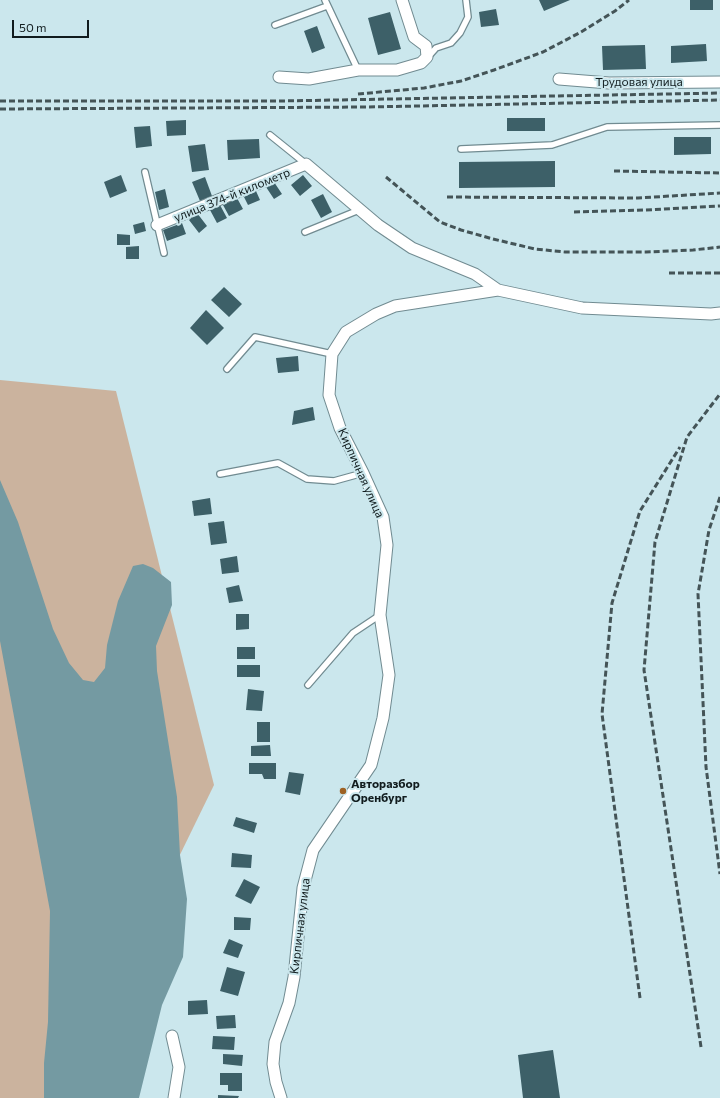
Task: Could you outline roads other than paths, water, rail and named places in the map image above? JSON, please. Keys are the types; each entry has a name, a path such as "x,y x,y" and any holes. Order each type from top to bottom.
{"street":[{"path":"279,77 309,79 358,70 397,70 421,63 427,57 426,46 414,37 402,0"},
{"name":"Трудовая улица","path":"559,79 609,84 720,82"},
{"path":"306,164 378,225 412,248 476,274 498,290 582,308 711,314 720,313"},
{"name":"улица 374-й километр","path":"157,225 306,164"},
{"name":"Кирпичная улица","path":"281,1098 276,1082 273,1064 275,1042 289,1003 294,977 303,888 314,850 371,765 383,718 389,675 380,615 387,545 383,517 340,428 329,395 332,354 346,332 376,314 395,306 498,290"},
{"path":"172,1036 179,1067 174,1098"}],"lane":[{"path":"427,57 436,48 451,43 460,33 468,17 466,0"},
{"path":"275,25 326,3 358,70"},
{"path":"461,150 552,145 607,127 720,125"},
{"path":"270,135 306,164"},
{"path":"145,172 164,253"},
{"path":"305,232 360,210"},
{"path":"227,369 255,337 332,354"},
{"path":"220,474 278,463 307,479 334,481 363,473"},
{"path":"308,685 353,633 380,615"}],"water":[{"path":"0,480 18,522 53,629 69,663 83,680 94,682 105,668 107,645 118,601 133,566 143,564 153,568 171,582 172,605 156,646 157,671 177,797 180,855 187,899 183,957 162,1005 139,1098 44,1098 44,1063 48,1022 50,911 0,641"}],"railway":[{"path":"358,94 424,88 461,81 494,70 543,52 581,32 615,11 629,0"},
{"path":"0,101 281,101 720,93"},
{"path":"0,109 368,107 720,100"},
{"path":"614,171 720,173"},
{"path":"386,177 440,222 461,230 535,249 565,252 646,252 720,247"},
{"path":"447,197 638,198 720,193"},
{"path":"574,212 720,206"},
{"path":"669,273 720,273"},
{"path":"701,1047 644,670 655,542 687,437 720,394"},
{"path":"640,998 602,714 612,603 640,511 680,447"},
{"path":"720,497 709,530 698,594 706,767 720,874"}],"place":[{"name":"Авторазбор Оренбург","path":"343,791"}]}
